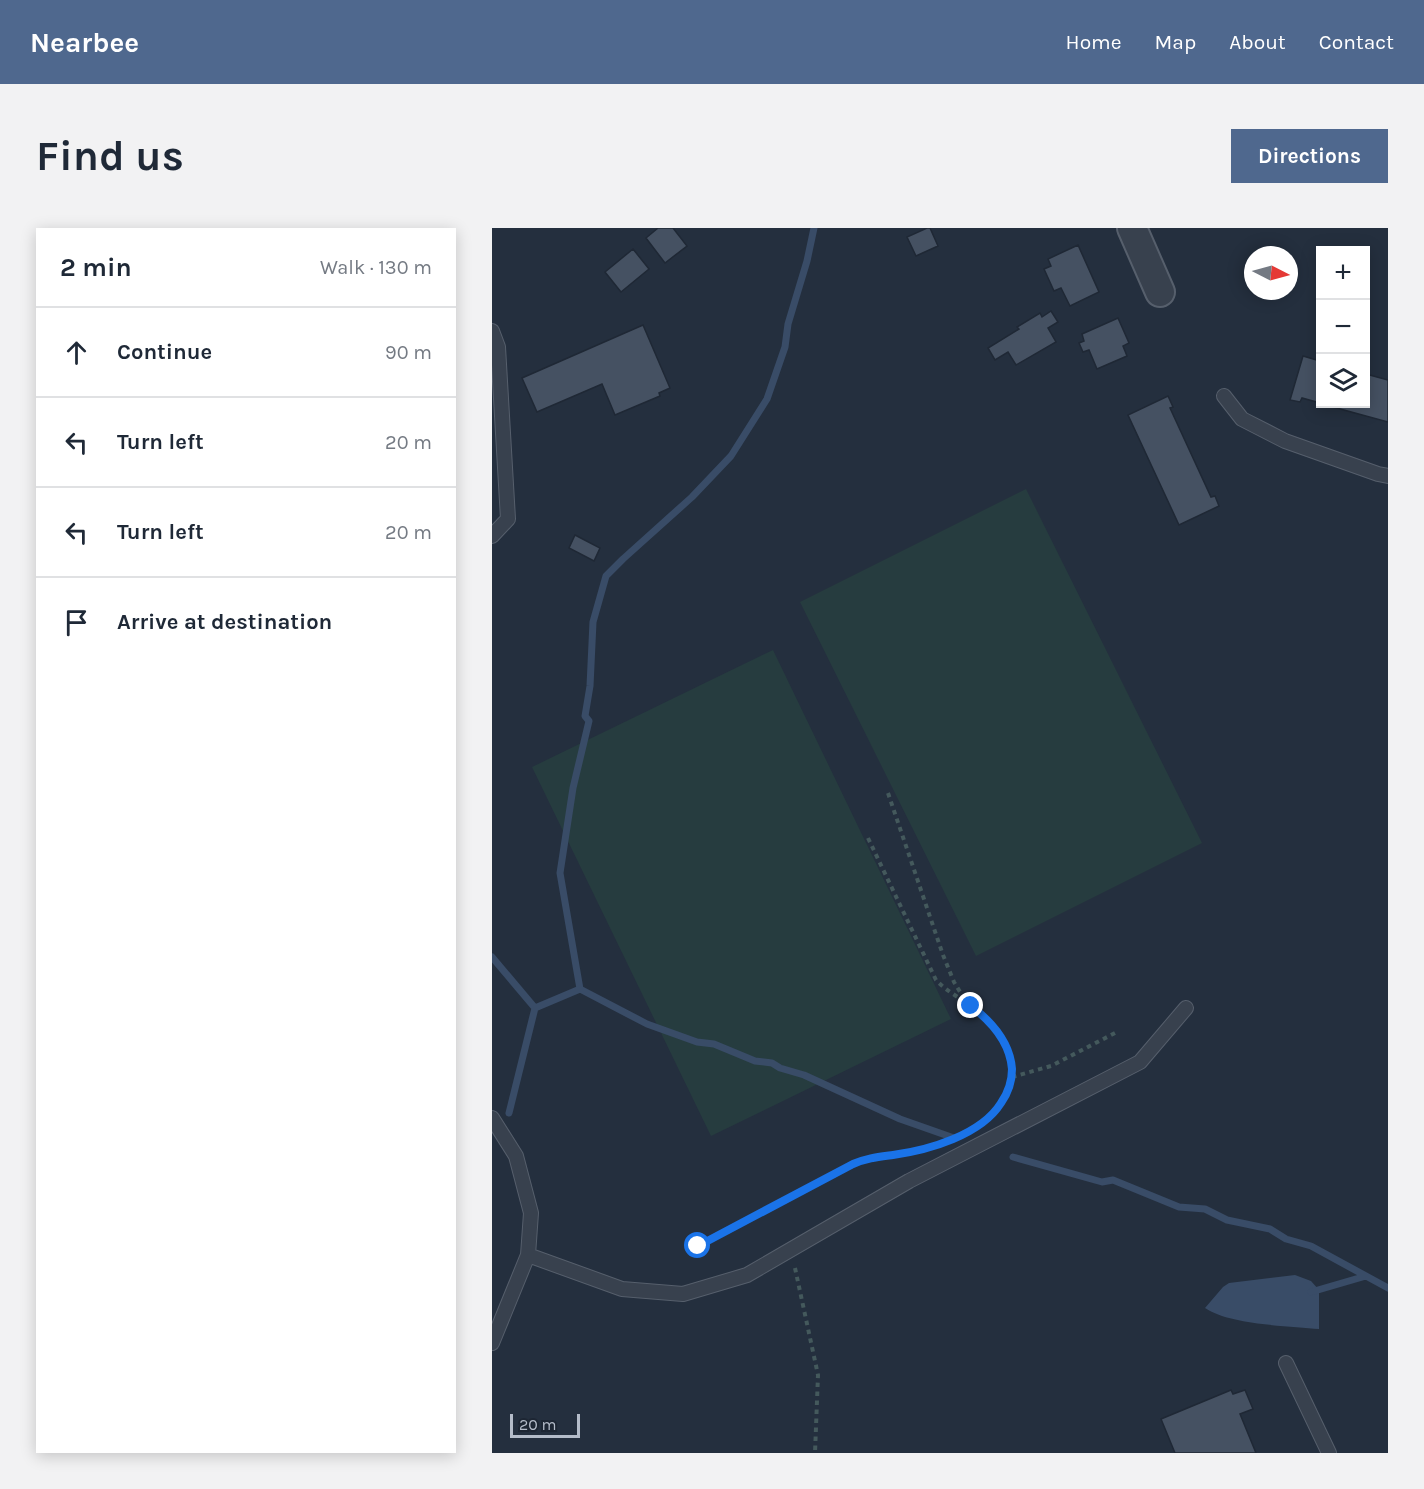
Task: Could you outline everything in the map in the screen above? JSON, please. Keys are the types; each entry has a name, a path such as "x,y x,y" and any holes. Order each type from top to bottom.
{"street":[{"path":"1132,228 1160,292"}],"lane":[{"path":"492,331 498,347 508,519 492,536"},
{"path":"1224,396 1242,419 1285,441 1388,476"},
{"path":"528,1255 622,1289 683,1294 747,1275 909,1181 1140,1062 1186,1008"},
{"path":"492,1118 516,1156 531,1213 528,1255 492,1343"},
{"path":"1286,1363 1329,1453"}],"path":[{"path":"888,793 943,955 965,1001"},
{"path":"868,838 936,980 946,990 965,1001 996,1029 1008,1053 1012,1077 1009,1089 1003,1101 989,1118"},
{"path":"1012,1077 1051,1066 1115,1033"},
{"path":"698,1246 868,1158 893,1155 938,1144"},
{"path":"790,1250 818,1375 815,1453"}],"green space":[{"path":"1026,489 1202,843 976,956 800,602"},
{"path":"773,650 951,1019 711,1136 532,767"}],"water":[{"path":"1295,1275 1311,1281 1319,1290 1319,1329 1244,1321 1216,1314 1205,1308 1229,1283"}],"building":[{"path":"658,228 673,228 687,246 665,263 646,238"},
{"path":"930,228 938,246 916,256 907,237"},
{"path":"1078,245 1099,292 1070,306 1061,288 1054,291 1044,269 1051,266 1048,259"},
{"path":"633,249 649,269 621,292 605,272"},
{"path":"1051,311 1058,322 1048,328 1056,342 1016,365 1008,352 995,360 988,348 1040,313 1042,317"},
{"path":"1118,318 1129,343 1123,346 1127,356 1097,369 1089,350 1083,352 1079,343 1084,341 1082,334"},
{"path":"643,325 670,388 659,393 660,396 615,415 602,384 537,412 522,378"},
{"path":"1303,356 1316,360 1316,402 1302,398 1300,402 1290,400"},
{"path":"1370,375 1388,380 1388,422 1337,408 1370,408"},
{"path":"1168,396 1173,407 1170,408 1211,497 1215,496 1219,506 1179,525 1128,415"},
{"path":"575,535 600,548 594,561 569,548"},
{"path":"1231,1390 1233,1394 1245,1390 1253,1409 1240,1414 1256,1453 1175,1453 1161,1419"}],"waterway":[{"path":"580,989 560,873 573,788 589,721 585,716 590,686 593,622 606,576 692,497 731,456 767,399 785,347 788,324 807,261 814,228"},
{"path":"492,957 535,1008"},
{"path":"580,989 647,1024 697,1042 714,1044 755,1061 772,1063 780,1068 804,1075 900,1119 954,1138"},
{"path":"535,1008 580,989"},
{"path":"509,1113 535,1008"},
{"path":"1013,1157 1102,1182 1113,1180 1179,1207 1205,1209 1227,1220 1270,1229 1286,1239 1311,1246 1388,1288"},
{"path":"1311,1292 1366,1276"}],"route":[{"path":"698,1246 853,1164 868,1158 893,1155 938,1144 975,1130 994,1114 1009,1089 1012,1077 1011,1062 1005,1044 996,1029 971,1006"}]}
